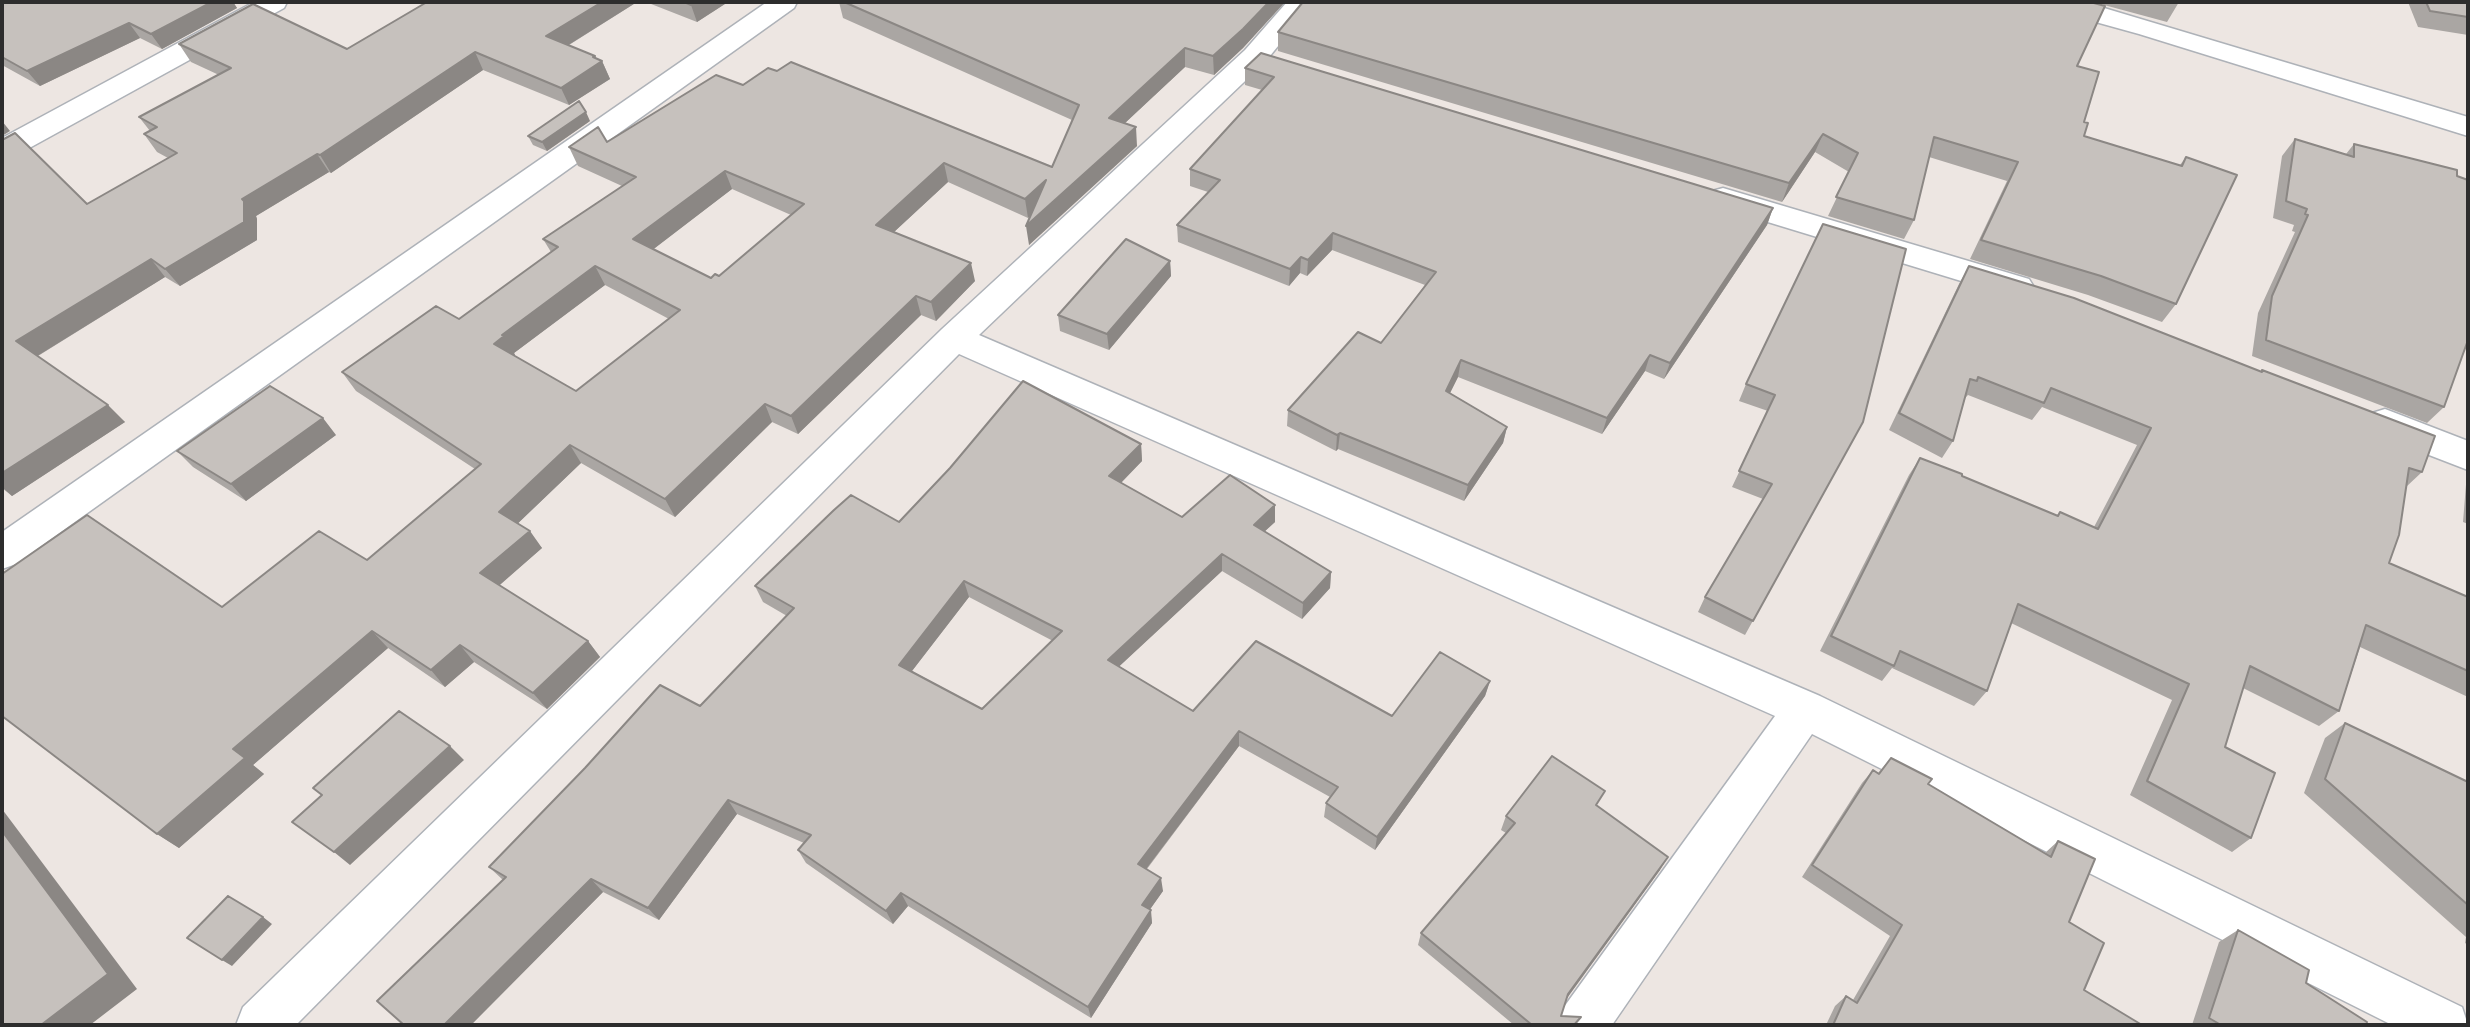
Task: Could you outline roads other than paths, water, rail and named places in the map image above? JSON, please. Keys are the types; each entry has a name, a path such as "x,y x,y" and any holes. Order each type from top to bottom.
{"street":[{"path":"2,150 274,2"},
{"path":"2,553 784,2"},
{"path":"261,1025 954,338 1269,60 1301,2"},
{"path":"2054,2 2149,27 2468,127"},
{"path":"1692,188 2049,297"},
{"path":"954,338 1805,709 2444,1025"},
{"path":"2363,414 2468,456"},
{"path":"1583,1025 1805,709"}]}
